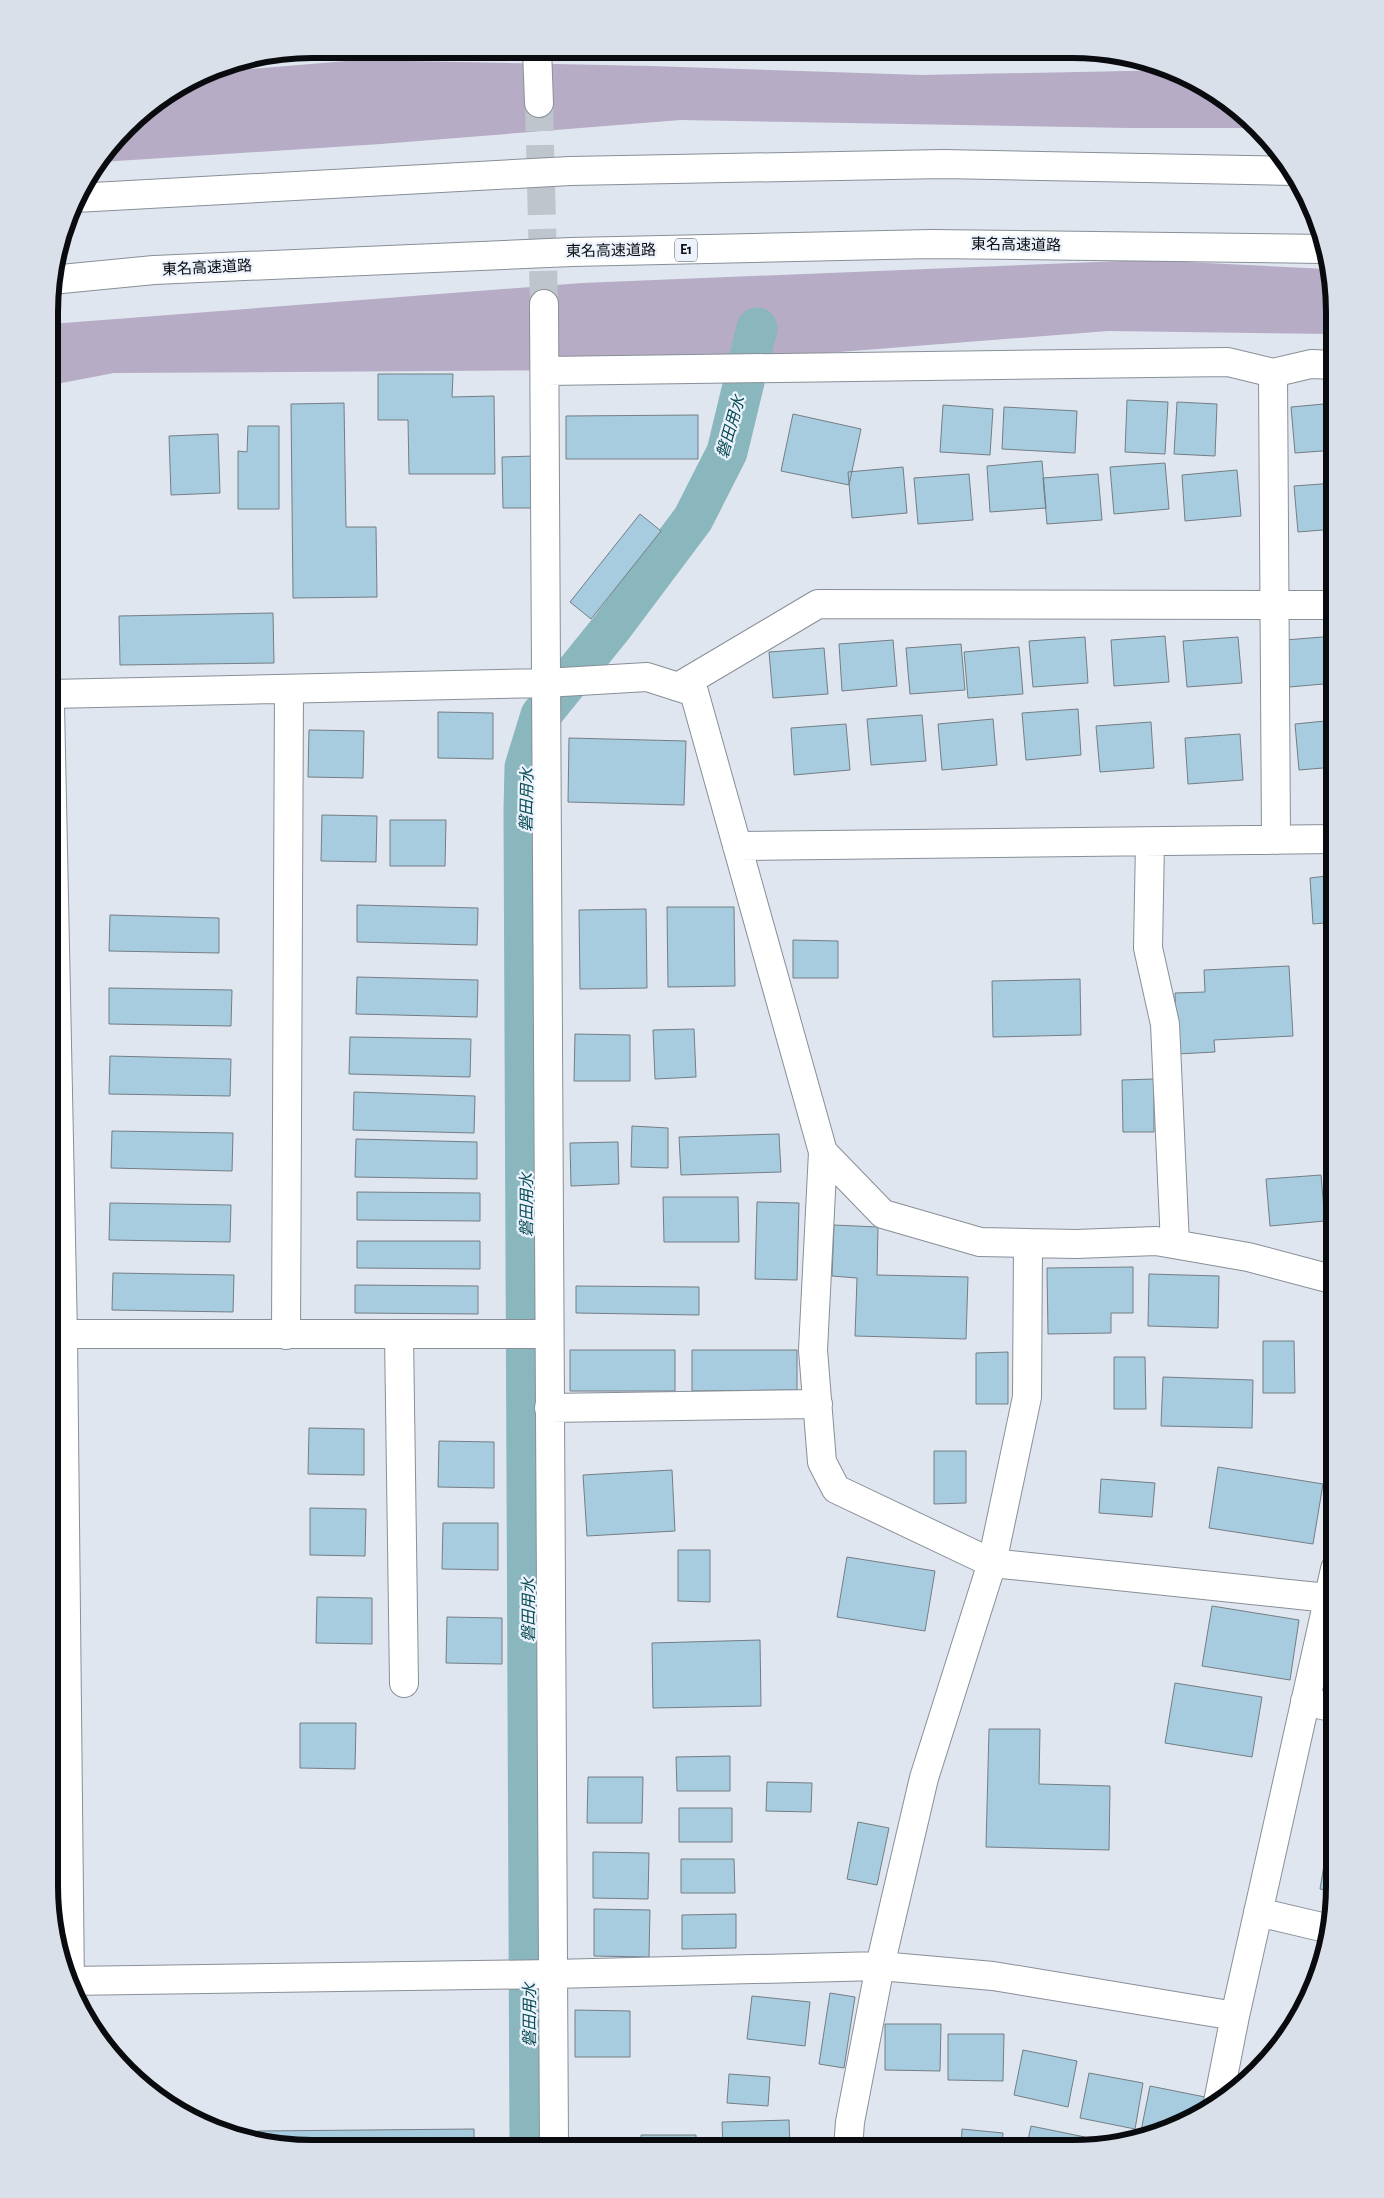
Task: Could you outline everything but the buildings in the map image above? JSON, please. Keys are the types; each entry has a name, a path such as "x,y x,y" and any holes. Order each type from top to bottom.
{"main road":[{"path":"537,58 539,103"},
{"path":"85,197 580,171 943,164 1284,171"},
{"name":"東名高速道路","path":"60,279 154,270 592,251 931,244 1319,249"},
{"path":"544,304 546,371 545,683 554,2140"},
{"path":"546,371 1228,362 1273,373 1311,364 1326,364"},
{"path":"1273,373 1276,840"},
{"path":"678,687 818,604 1326,605"},
{"path":"58,694 545,683 647,677 694,692 823,1152 814,1350 822,1462 836,1489 992,1563 1326,1598"},
{"path":"286,1335 289,689"},
{"path":"737,846 1326,839"},
{"path":"1150,842 1148,948 1165,1024 1176,1244"},
{"path":"823,1152 883,1214 980,1242 1076,1244 1156,1241 1248,1257 1326,1278"},
{"path":"849,2140 850,2122 880,1966 924,1778 992,1563 1027,1397 1028,1243"},
{"path":"399,1334 404,1683"},
{"path":"58,1335 549,1334"},
{"path":"549,1408 818,1404"},
{"path":"58,1435 69,1960"},
{"path":"1224,2091 1234,2016 1326,1607"},
{"path":"1305,1701 1326,1706"},
{"path":"1258,1912 1323,1927"},
{"path":"77,1984 880,1966 993,1976 1234,2016"}],"shaded area":[{"path":"358,60 651,66 922,75 1152,70 1185,84 1214,100 1248,128 1130,128 681,120 381,144 106,162 120,144 144,120 170,100 199,84 231,71"},
{"path":"1147,260 1323,269 1326,295 1326,334 1108,331 610,370 114,373 58,384 58,323 582,283"}],"waterway":[{"name":"磐田用水","path":"530,2140 525,767 541,715 612,627 693,519 727,452 757,328"}],"tunnel":[{"path":"539,103 544,304"}]}
